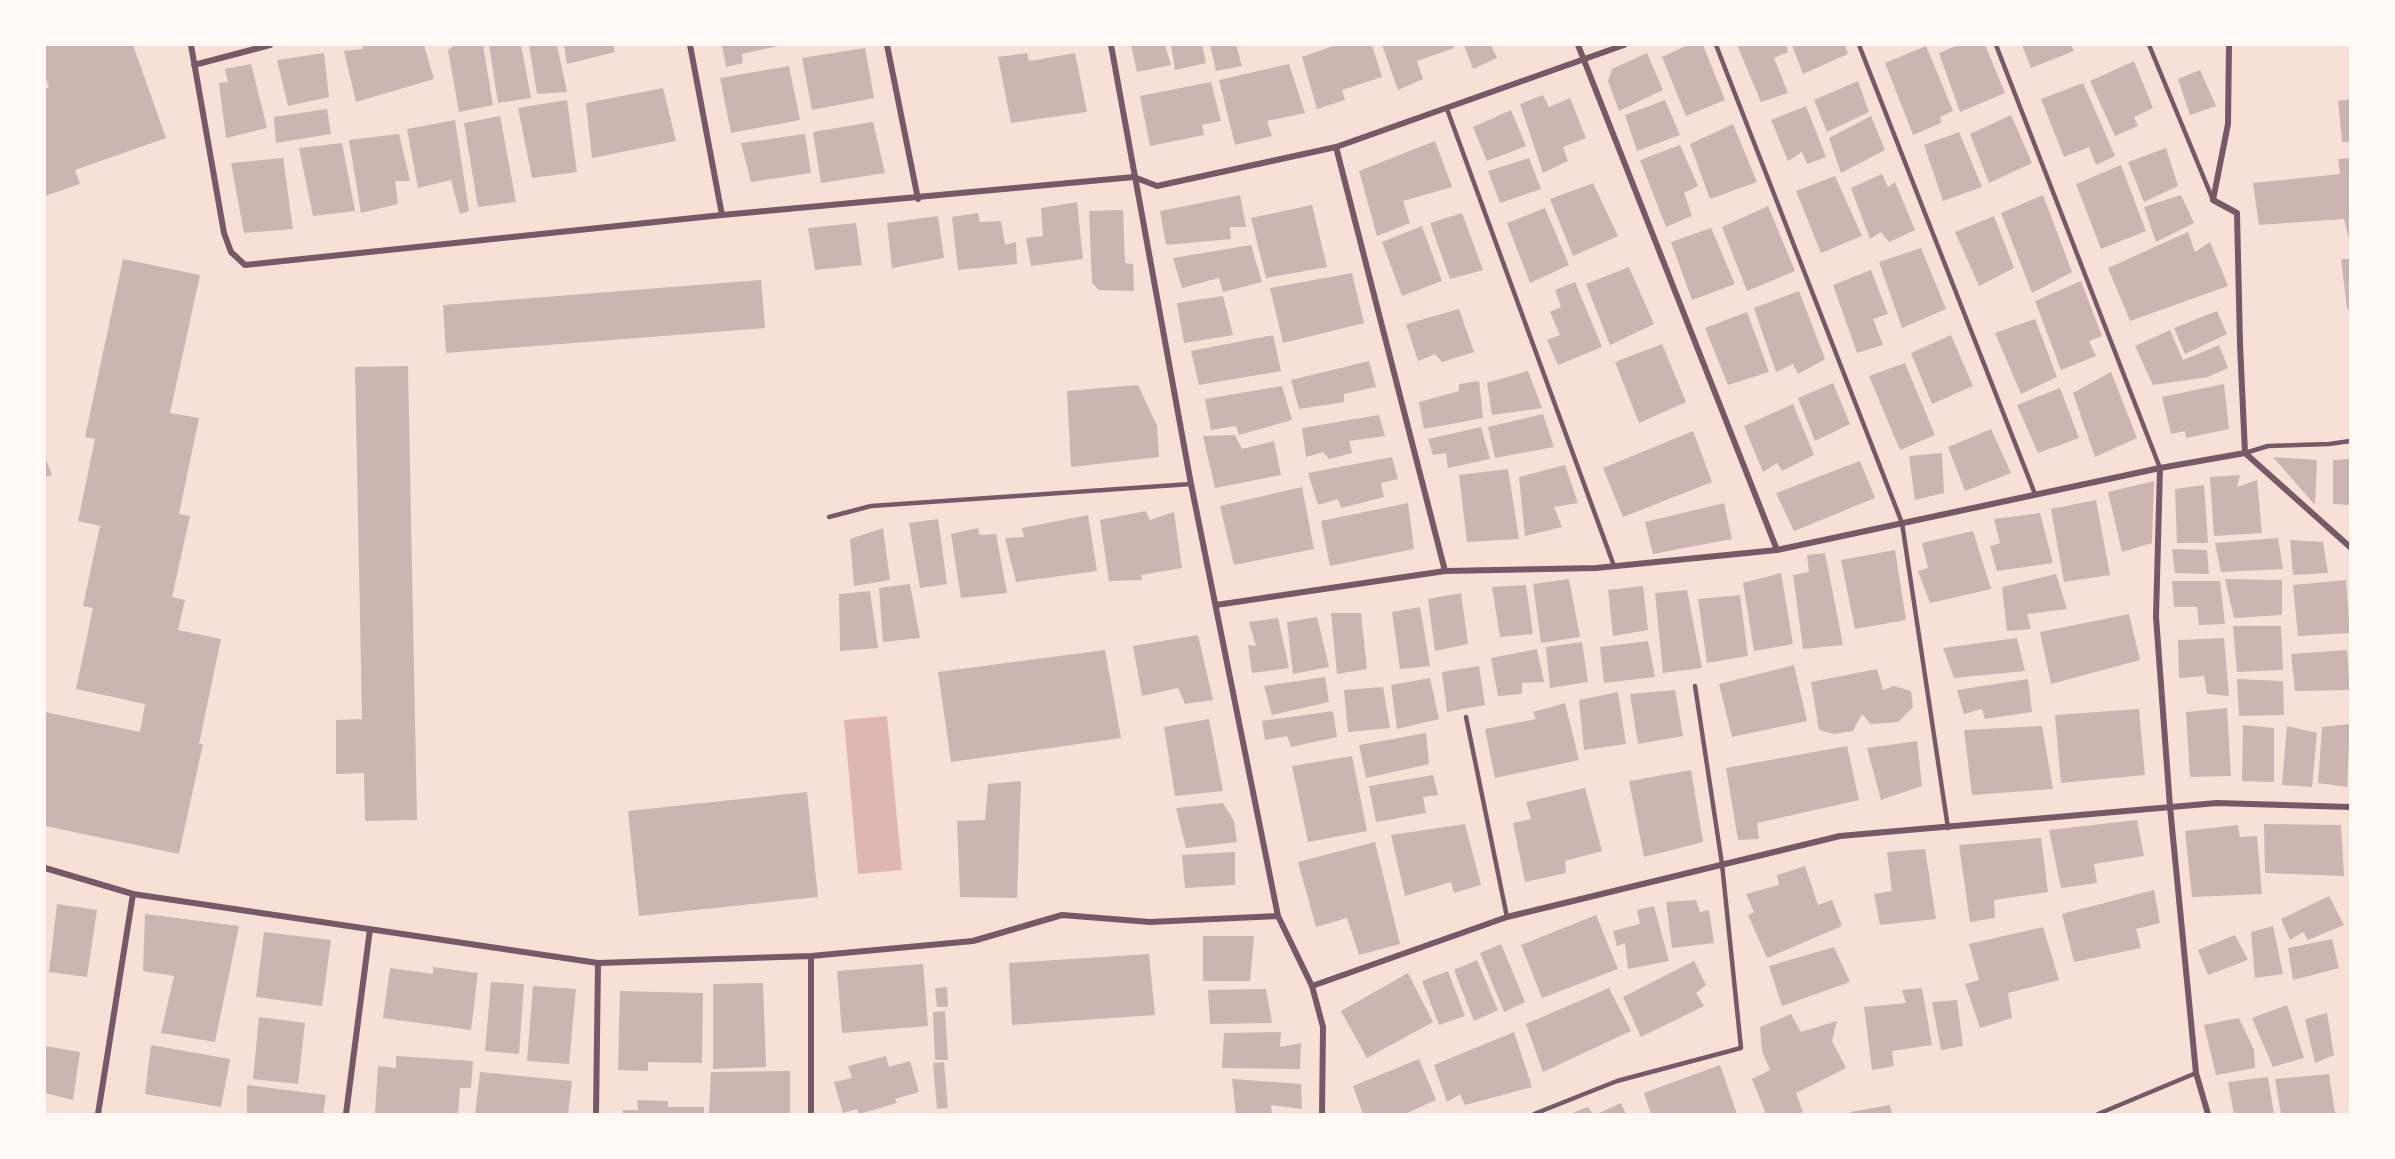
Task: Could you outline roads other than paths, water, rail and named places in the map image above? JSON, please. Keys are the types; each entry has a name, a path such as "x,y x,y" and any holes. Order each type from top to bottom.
{"street":[{"path":"191,45 224,233 231,252 245,265 722,215 918,199 1134,177 1157,186 1336,147 1624,45"},
{"path":"194,65 270,45"},
{"path":"690,45 722,215"},
{"path":"887,45 918,199"},
{"path":"1111,45 1191,484 1278,916 1312,986 1323,1027 1322,1114"},
{"path":"1578,45 1777,550"},
{"path":"2229,45 2228,124 2213,200 2238,213 2240,344 2246,453 2350,547"},
{"path":"1336,147 1445,571"},
{"path":"1216,605 1445,571 1614,566 1777,550 2160,468 2246,453"},
{"path":"2160,468 2157,617 2170,807 2196,1073 2208,1114"},
{"path":"1312,986 1508,917 1839,836 2217,803 2350,807"},
{"path":"45,868 133,894 598,963 811,956 973,941 1062,915 1150,922 1278,916"},
{"path":"98,1114 133,894"},
{"path":"346,1114 370,929"},
{"path":"811,956 811,1114"},
{"path":"596,1114 598,963"}],"lane":[{"path":"1716,45 1902,523 1948,828"},
{"path":"1859,45 2035,495"},
{"path":"1996,45 2160,468"},
{"path":"2149,45 2213,200"},
{"path":"1447,109 1614,566"},
{"path":"2246,453 2268,446 2350,441"},
{"path":"829,517 871,506 1191,484"},
{"path":"1534,1114 1617,1082 1741,1048 1722,864 1695,686"},
{"path":"1466,717 1508,917"},
{"path":"2098,1114 2108,1113 2196,1073"}]}
